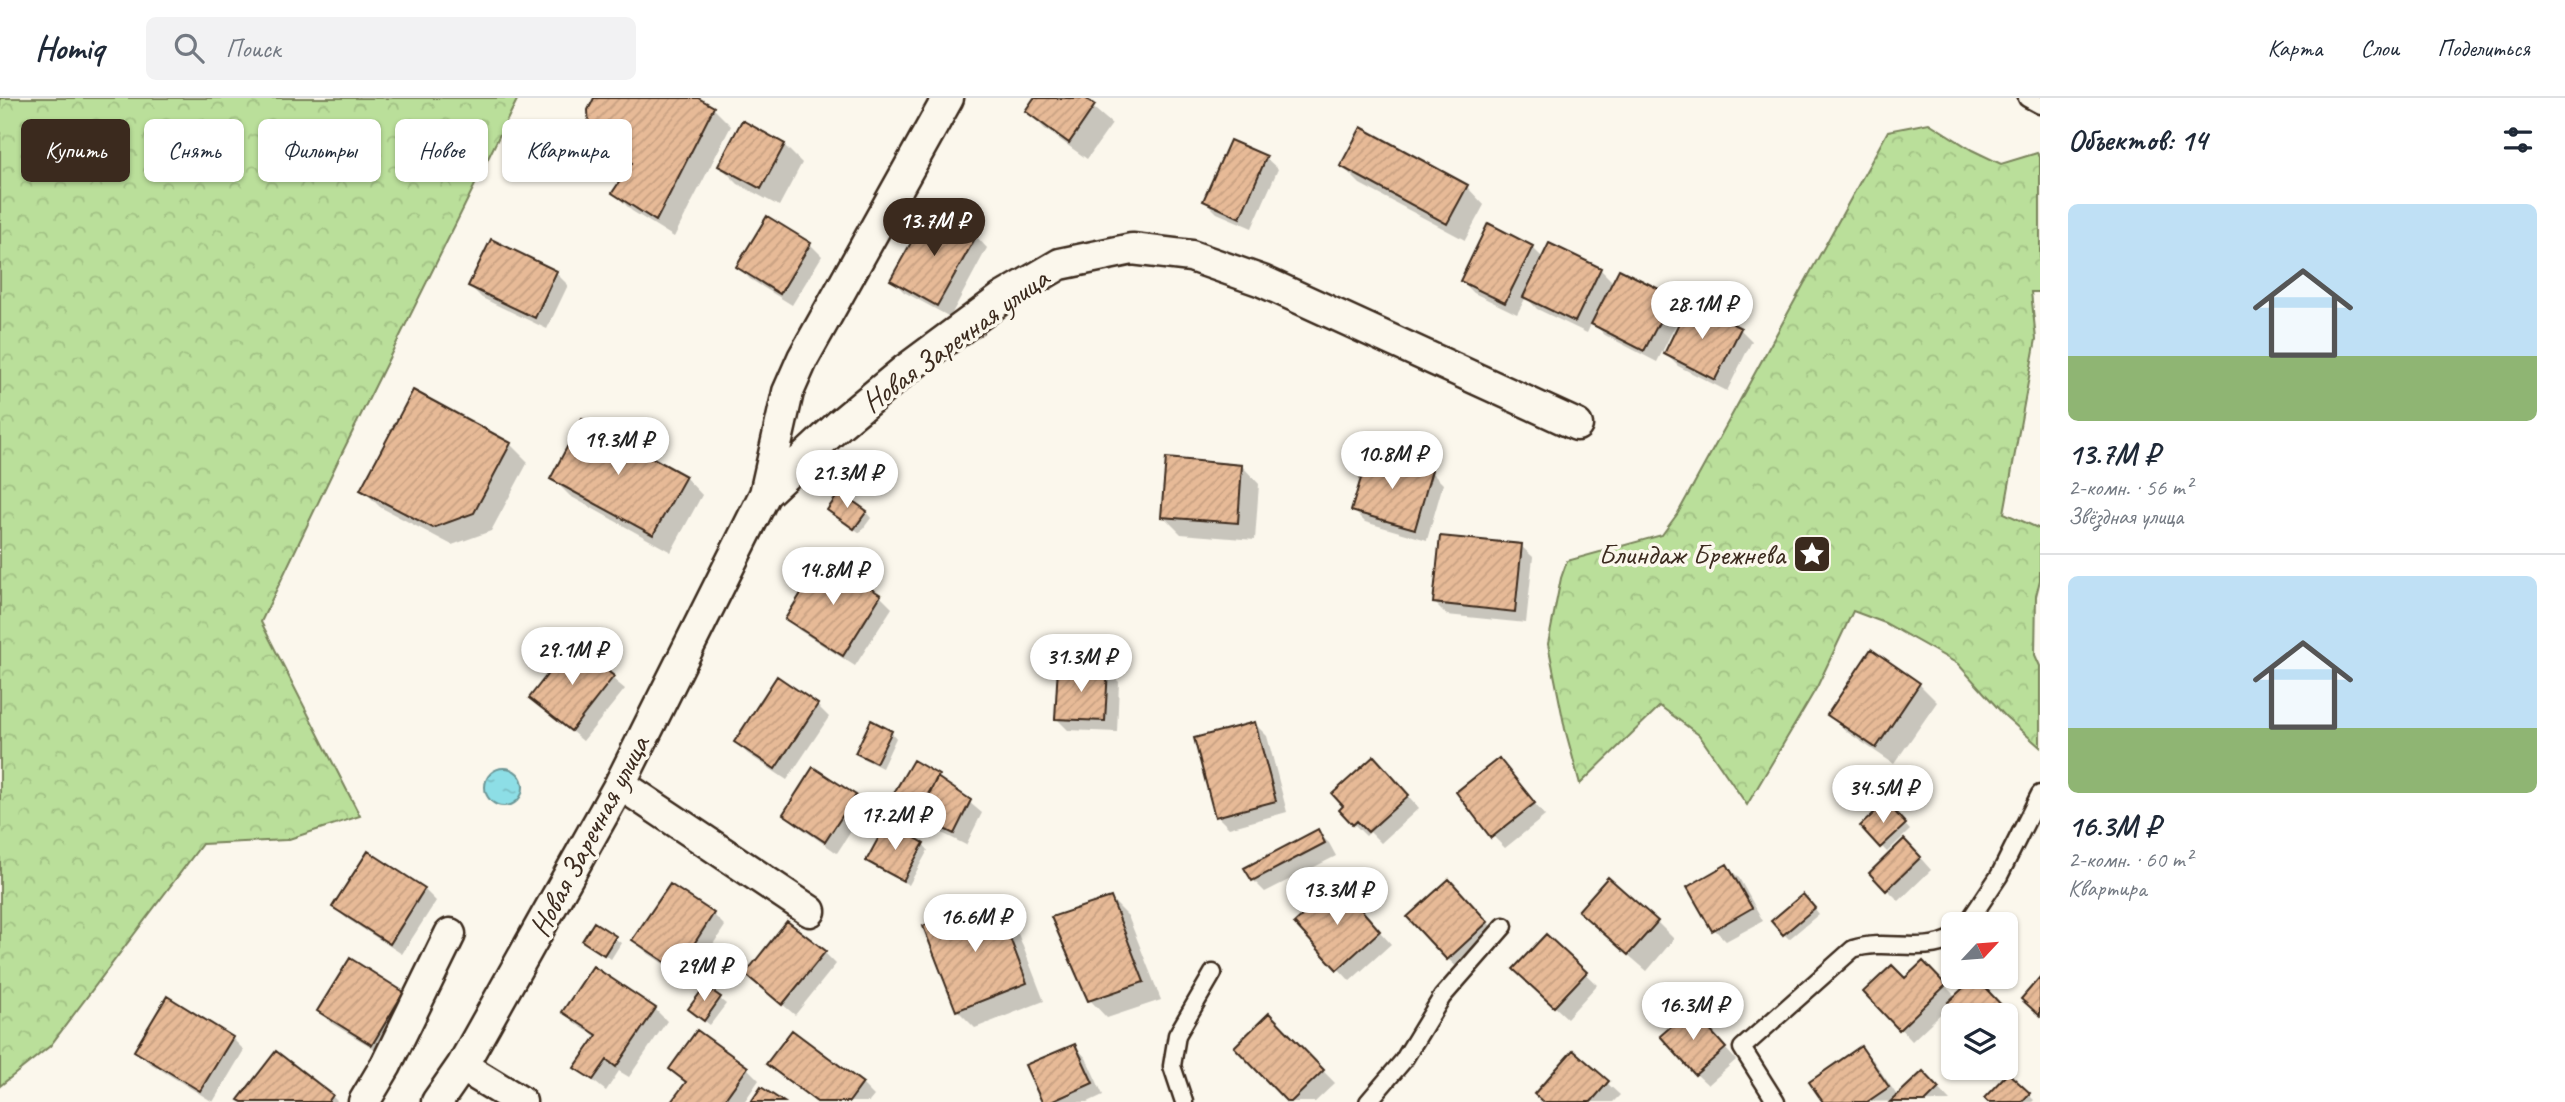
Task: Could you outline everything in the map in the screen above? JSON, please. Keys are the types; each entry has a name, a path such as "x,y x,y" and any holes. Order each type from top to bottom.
{"street":[{"path":"765,494 788,392 803,358 948,98"},
{"name":"Новая Заречная улица","path":"437,1102 463,1066 620,784 765,494 840,424 905,370 1002,299 1060,264 1132,249 1191,256 1262,281 1577,425"},
{"path":"620,784 810,911"},
{"path":"364,1102 386,1065 450,934"},
{"path":"463,1066 521,1102"}],"lane":[{"path":"2027,98 2040,105"},
{"path":"1976,912 1999,876 2040,794"},
{"path":"1368,1102 1403,1061 1448,988 1504,926"},
{"path":"1776,1102 1742,1048 1853,949 1876,944 1941,944"},
{"path":"1184,1102 1172,1066 1177,1035 1213,973"}],"green space":[{"path":"0,98 518,98 508,119 502,119 502,130 488,158 488,119 395,119 395,182 476,182 261,622 360,816 286,840 202,844 50,1046 0,1086"},
{"path":"1929,123 1972,150 2001,164 2037,153 2040,157 2040,292 2031,292 2036,339 2004,513 2040,529 2035,655 2040,666 2040,747 2005,716 1958,664 1885,623 1853,611 1817,687 1747,805 1699,735 1660,706 1580,784 1565,729 1548,644 1567,561 1662,535 1678,513 1888,131"}],"water":[{"path":"504,768 517,774 523,787 517,800 504,806 491,800 485,787 491,774"}],"building":[{"path":"594,98 698,98 714,107 656,221 612,193 619,182 632,182 632,119 588,119 588,110"},
{"path":"1034,98 1085,98 1095,105 1069,143 1025,111"},
{"path":"742,120 785,144 761,189 718,166"},
{"path":"1361,127 1468,185 1447,224 1340,166"},
{"path":"1230,140 1267,156 1240,218 1203,201"},
{"path":"930,209 977,235 937,306 890,280"},
{"path":"767,216 811,243 780,294 736,267"},
{"path":"1488,223 1533,246 1505,303 1460,281"},
{"path":"491,239 557,271 535,318 468,286"},
{"path":"1549,243 1601,268 1575,322 1523,297"},
{"path":"1619,269 1673,296 1644,351 1591,324"},
{"path":"1689,302 1741,328 1715,380 1664,354"},
{"path":"413,390 511,443 474,513 433,528 360,490"},
{"path":"582,419 686,476 653,535 550,479"},
{"path":"1369,452 1432,470 1415,529 1351,511"},
{"path":"1166,458 1242,465 1238,523 1161,517"},
{"path":"840,492 867,511 854,529 827,510"},
{"path":"1440,536 1522,544 1515,612 1433,603"},
{"path":"823,558 881,595 843,656 785,619"},
{"path":"572,643 614,676 571,731 529,698"},
{"path":"1871,649 1920,683 1876,748 1827,715"},
{"path":"1058,666 1108,669 1105,721 1055,719"},
{"path":"777,676 818,704 775,769 734,742"},
{"path":"871,720 892,731 876,763 855,753"},
{"path":"1255,722 1276,801 1215,817 1194,738"},
{"path":"1374,756 1409,795 1368,832 1357,821 1353,825 1339,810 1343,806 1332,794"},
{"path":"1499,758 1535,803 1491,838 1456,792"},
{"path":"913,760 939,775 917,813 891,798"},
{"path":"813,767 856,795 825,842 783,814"},
{"path":"937,777 971,800 954,834 919,817"},
{"path":"1886,802 1906,824 1880,848 1860,826"},
{"path":"887,822 924,843 903,881 866,861"},
{"path":"1318,829 1325,843 1252,881 1244,868"},
{"path":"1904,839 1921,857 1886,891 1869,873"},
{"path":"368,851 425,888 390,944 332,907"},
{"path":"1727,864 1752,908 1712,931 1687,887"},
{"path":"1608,877 1658,921 1628,955 1578,911"},
{"path":"1449,879 1488,922 1447,960 1407,917"},
{"path":"1338,883 1380,931 1337,970 1294,923"},
{"path":"670,884 714,913 677,970 632,940"},
{"path":"1803,894 1815,908 1783,935 1771,921"},
{"path":"1111,897 1144,982 1088,1001 1051,917"},
{"path":"995,898 1027,983 956,1011 923,926"},
{"path":"787,921 826,951 782,1005 745,974"},
{"path":"594,922 616,936 604,955 582,941"},
{"path":"1546,934 1587,972 1554,1007 1513,969"},
{"path":"350,958 404,992 372,1045 317,1011"},
{"path":"1923,961 1941,980 1942,989 1899,1030 1863,992 1892,965 1905,978"},
{"path":"593,966 656,1008 616,1067 607,1060 593,1080 574,1068 597,1035 562,1012"},
{"path":"2040,977 2040,1016 2021,999"},
{"path":"705,986 721,997 704,1021 688,1009"},
{"path":"1962,989 1986,989 1999,1003 1949,1003"},
{"path":"167,996 233,1037 200,1091 134,1051"},
{"path":"1691,1009 1726,1048 1695,1075 1660,1036"},
{"path":"1269,1013 1324,1070 1291,1102 1287,1102 1234,1047"},
{"path":"697,1030 748,1067 723,1102 671,1102 686,1082 669,1069"},
{"path":"792,1030 863,1083 849,1102 817,1102 766,1064"},
{"path":"1075,1044 1093,1083 1051,1102 1042,1102 1025,1065"},
{"path":"1861,1046 1889,1087 1867,1102 1823,1102 1809,1082"},
{"path":"1573,1050 1609,1081 1591,1102 1543,1102 1534,1094"},
{"path":"276,1051 333,1095 328,1102 238,1100"},
{"path":"1923,1071 1939,1088 1925,1102 1890,1102"},
{"path":"2001,1080 2016,1080 2030,1093 2022,1102 1988,1102 1984,1098"},
{"path":"761,1087 784,1102 751,1102"}],"place":[{"name":"Блиндаж Брежнева","path":"1812,554"}]}
